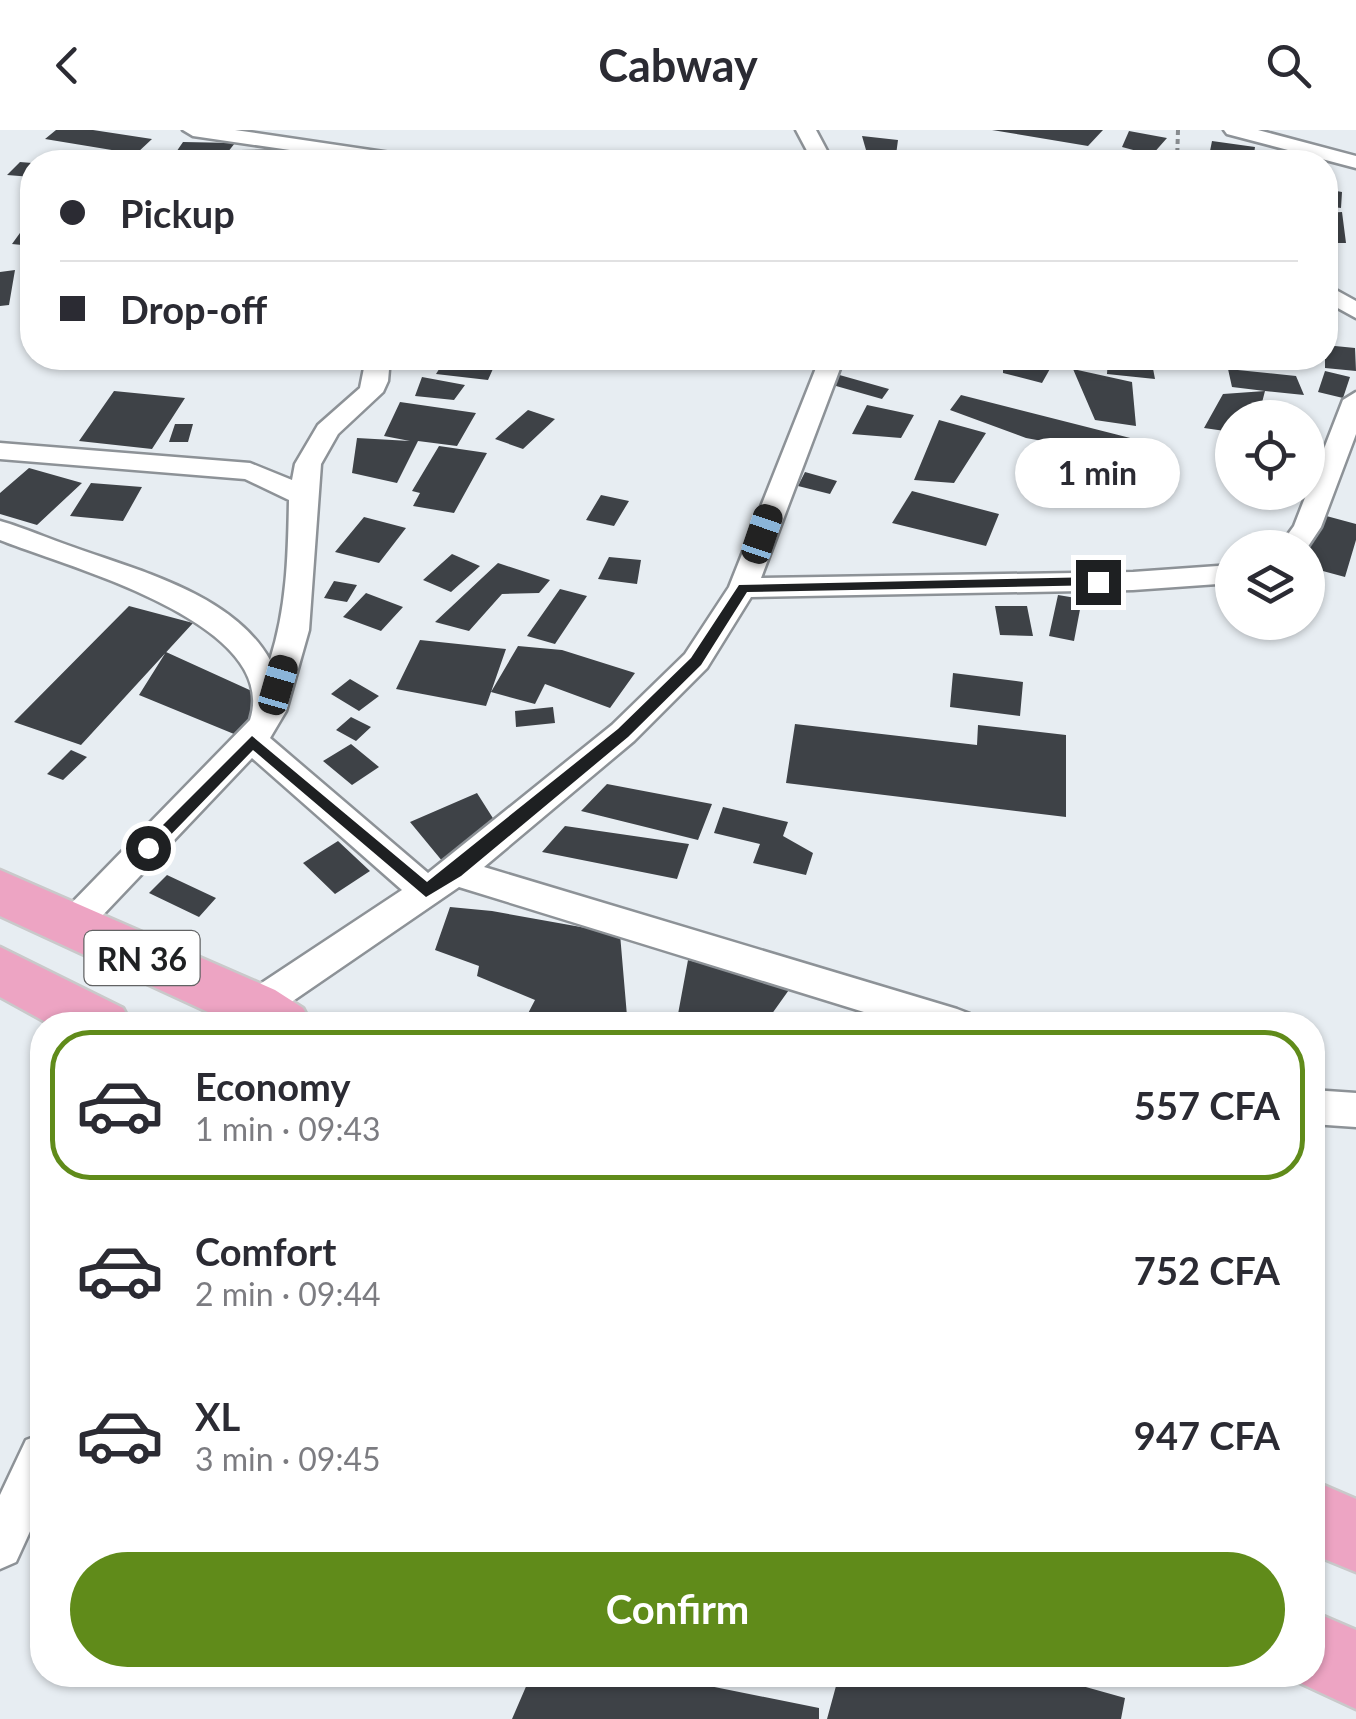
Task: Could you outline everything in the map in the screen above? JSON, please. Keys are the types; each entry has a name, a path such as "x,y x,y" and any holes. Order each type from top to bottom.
{"main road":[{"name":"RN 36","path":"0,891 70,928 260,1012"},
{"name":"RN 36","path":"0,970 79,1012"},
{"path":"1325,1522 1356,1536"},
{"path":"1325,1656 1356,1671"}],"street":[{"path":"193,130 329,150"},
{"path":"1234,130 1310,150"},
{"path":"70,928 252,742 270,712 294,630 308,464 327,430 370,392 377,370"},
{"path":"274,1012 623,733 696,662 744,588 827,370"},
{"path":"1305,530 1356,400"},
{"path":"0,451 250,470 303,496"},
{"path":"0,530 170,596 218,622 245,645 259,668 270,712"},
{"path":"744,588 1133,581 1215,575"},
{"path":"252,742 441,882 910,1012"},
{"path":"1325,1108 1356,1110"},
{"path":"0,1546 30,1482"}],"building":[{"path":"56,130 93,130 152,139 140,150 112,150 45,139"},
{"path":"992,130 1103,130 1088,146"},
{"path":"1129,131 1167,138 1156,150 1122,147"},
{"path":"862,136 898,140 897,150 866,150"},
{"path":"1212,141 1255,147 1255,150 1210,150"},
{"path":"183,142 235,143 229,150 178,150"},
{"path":"20,162 20,176 7,175"},
{"path":"1338,212 1342,212 1346,243 1338,243"},
{"path":"15,270 9,305 0,306 0,272"},
{"path":"1338,346 1355,348 1356,371 1338,369"},
{"path":"438,370 492,370 488,380 436,374"},
{"path":"1003,370 1049,370 1042,383"},
{"path":"1073,370 1132,382 1136,426 1095,420"},
{"path":"1107,370 1153,370 1155,379 1107,374"},
{"path":"1228,370 1296,376 1304,395 1232,387"},
{"path":"1325,371 1350,377 1343,398 1318,392"},
{"path":"836,374 889,389 882,399 829,384"},
{"path":"422,377 465,385 454,400 415,396"},
{"path":"114,391 185,398 152,449 79,441"},
{"path":"1265,391 1263,400 1220,400 1223,394"},
{"path":"961,395 1146,442 1141,459 1026,438 950,410"},
{"path":"400,402 476,413 457,446 418,441 397,483 352,473 357,438 410,441 384,436"},
{"path":"867,405 914,415 901,438 852,434"},
{"path":"1215,408 1215,430 1204,428"},
{"path":"528,410 555,419 523,449 495,439"},
{"path":"939,420 986,433 954,483 914,480"},
{"path":"175,424 193,424 188,442 169,442"},
{"path":"439,446 487,453 454,513 413,506 420,493 412,491"},
{"path":"29,468 82,483 37,525 0,514 0,493"},
{"path":"805,472 837,481 830,494 798,486"},
{"path":"91,483 142,487 123,521 70,516"},
{"path":"912,491 999,514 986,546 892,523"},
{"path":"601,495 629,501 614,526 586,520"},
{"path":"1319,514 1356,524 1356,540 1345,577 1325,572 1325,530 1314,530"},
{"path":"364,517 406,528 379,563 335,552"},
{"path":"452,554 480,566 451,592 423,580"},
{"path":"609,557 641,560 637,584 598,579"},
{"path":"498,563 550,580 539,593 502,594 469,631 435,622"},
{"path":"334,581 357,585 347,602 324,598"},
{"path":"560,589 587,596 555,644 527,636"},
{"path":"366,593 403,607 381,631 343,617"},
{"path":"1058,595 1082,599 1074,641 1049,636"},
{"path":"129,606 193,623 81,745 14,722"},
{"path":"995,606 1027,606 1033,636 1000,635"},
{"path":"420,640 506,649 486,706 396,689"},
{"path":"518,646 562,650 635,673 610,708 545,684 535,704 491,692"},
{"path":"166,652 254,692 257,715 234,734 139,695"},
{"path":"953,673 1023,682 1020,716 950,707"},
{"path":"350,679 379,696 359,711 331,694"},
{"path":"553,707 555,723 516,727 515,711"},
{"path":"351,717 371,727 356,741 336,730"},
{"path":"795,724 977,745 978,725 1066,735 1066,817 786,783"},
{"path":"351,744 379,767 352,785 323,761"},
{"path":"71,750 87,757 63,780 47,774"},
{"path":"607,784 712,804 698,840 581,811"},
{"path":"477,793 496,823 443,862 410,822"},
{"path":"723,807 788,822 783,836 813,853 806,875 753,863 760,844 714,833"},
{"path":"565,826 689,844 677,879 542,852"},
{"path":"338,841 370,871 335,894 303,863"},
{"path":"167,875 216,898 199,917 149,893"},
{"path":"450,907 620,934 627,1012 529,1012 535,1000 477,976 479,966 435,950"},
{"path":"688,960 791,987 773,1012 678,1012"},
{"path":"526,1687 715,1687 819,1708 819,1719 512,1719"},
{"path":"836,1687 1086,1687 1125,1698 1121,1719 827,1719"}],"route":[{"path":"148,848 252,742 426,891 455,872 623,733 696,662 744,588 1098,582"}]}
